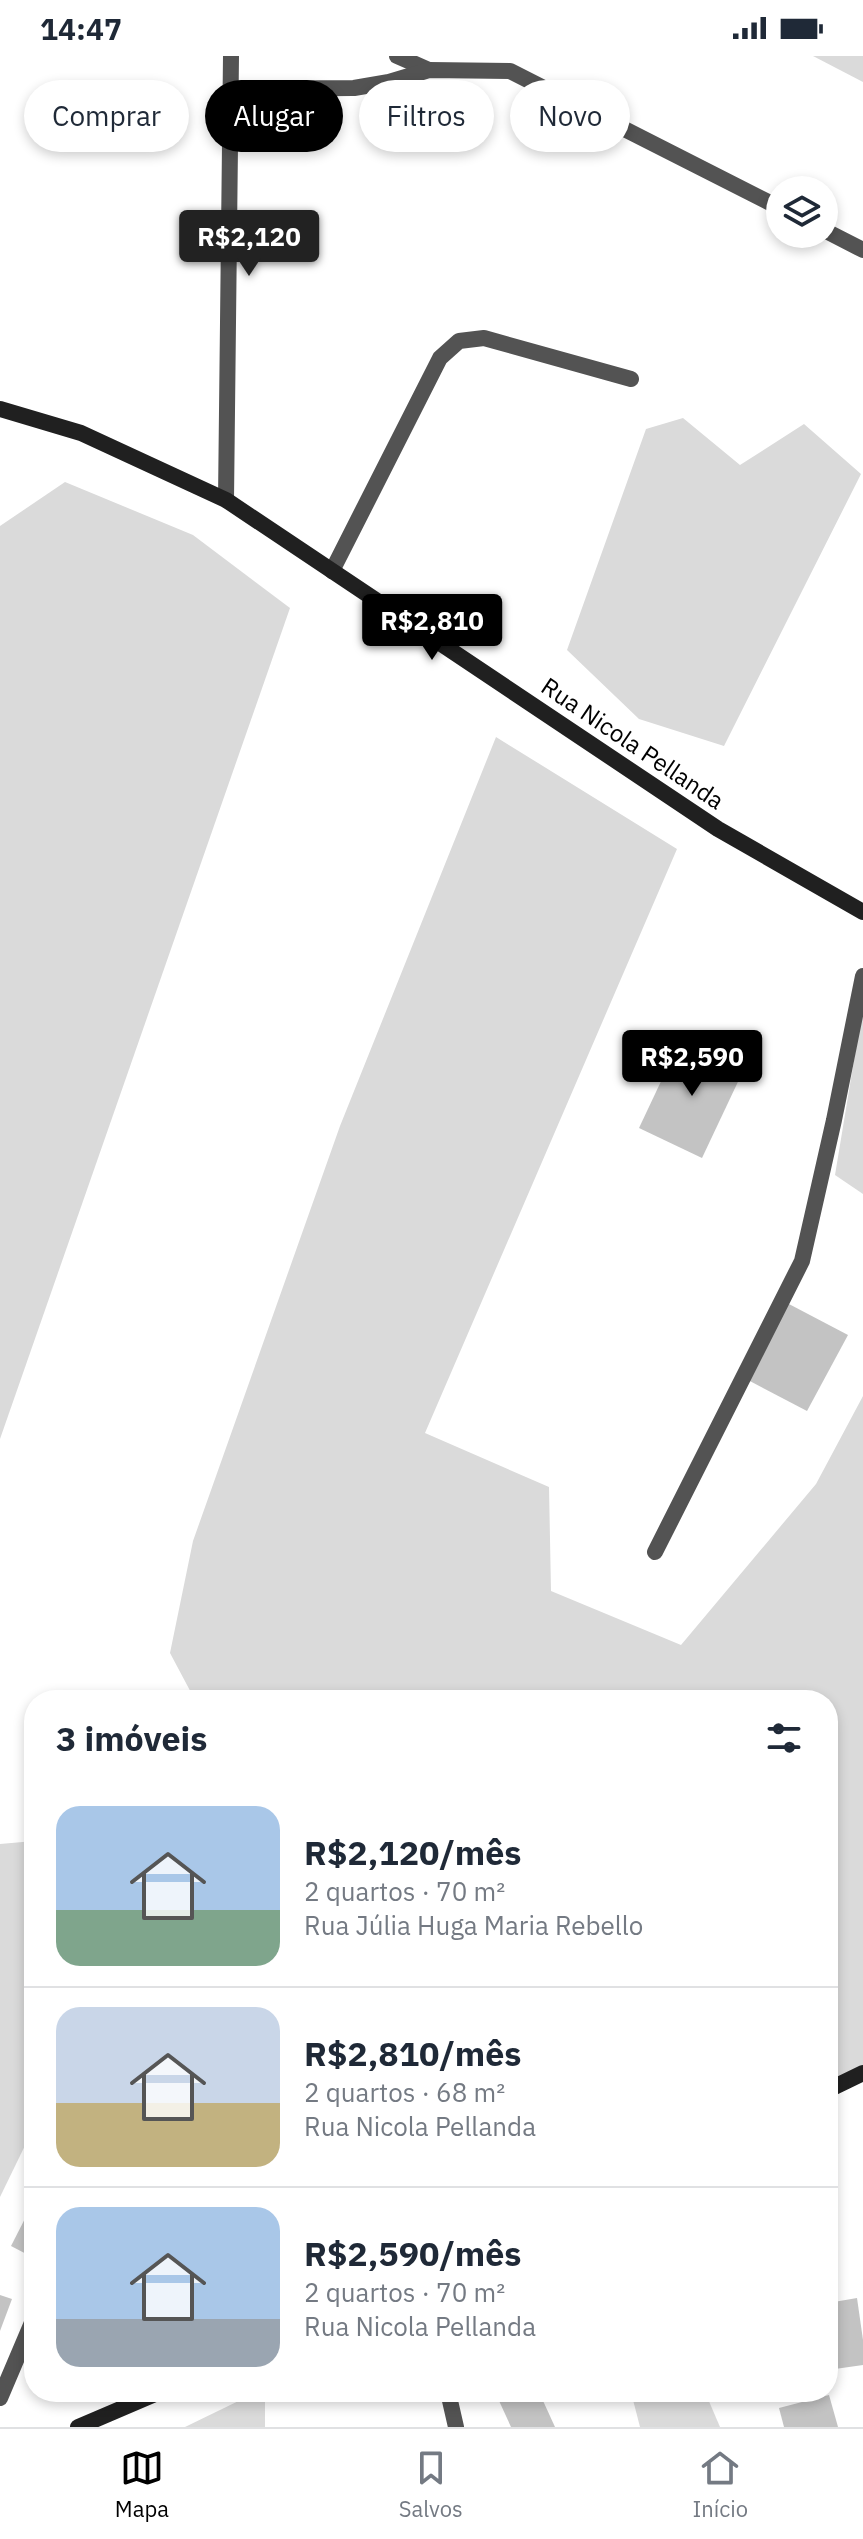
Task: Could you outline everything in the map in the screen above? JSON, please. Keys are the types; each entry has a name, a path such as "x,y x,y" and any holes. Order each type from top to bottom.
{"main road":[{"name":"Rua Nicola Pellanda","path":"0,409 81,433 226,500 718,829 863,912"},
{"path":"838,2085 863,2073"},
{"path":"78,2427 137,2402"}],"street":[{"path":"231,56 231,80"},
{"path":"343,88 354,88 408,63 429,70 510,71 766,201"},
{"path":"226,500 230,152"},
{"path":"838,237 863,250"},
{"path":"332,571 440,358 459,341 484,338 631,379"},
{"path":"655,1552 802,1261 863,976"},
{"path":"0,2398 24,2342"},
{"path":"450,2402 456,2427"}],"shaded area":[{"path":"813,56 863,56 863,82"},
{"path":"683,418 740,465 804,424 861,474 724,746 639,719 567,650 646,429"},
{"path":"65,482 193,535 290,608 0,1439 0,526"},
{"path":"496,737 677,849 425,1433 549,1487 551,1591 681,1645 816,1484 863,1396 863,2068 838,2079 838,1690 190,1690 170,1653 193,1541 340,1126"},
{"path":"863,1006 863,1194 835,1175"},
{"path":"24,1842 24,2148 0,2197 0,1844"},
{"path":"236,2402 265,2402 265,2427 185,2427"},
{"path":"634,2402 709,2402 720,2427 640,2427"}],"building":[{"path":"681,1039 744,1069 702,1158 639,1128"},
{"path":"787,1303 848,1335 807,1411 746,1379"},
{"path":"24,2221 24,2253 11,2246"},
{"path":"0,2295 12,2299 0,2331"},
{"path":"857,2298 863,2365 838,2369 838,2301"},
{"path":"500,2402 544,2402 555,2427 511,2427"},
{"path":"802,2402 831,2402 838,2427 784,2427 779,2408"}]}
